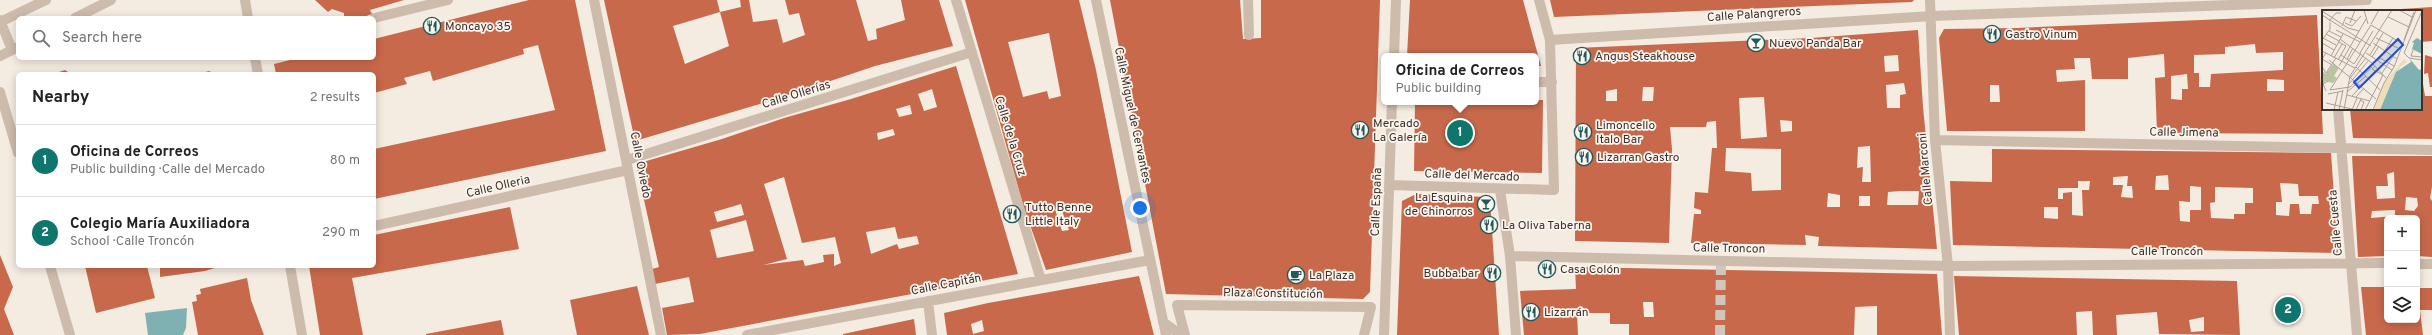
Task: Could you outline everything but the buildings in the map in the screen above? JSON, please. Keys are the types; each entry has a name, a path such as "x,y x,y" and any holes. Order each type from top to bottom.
{"street":[{"path":"0,56 15,48 0,21 46,0"},
{"path":"79,16 111,0"},
{"path":"245,0 248,16"},
{"path":"376,18 448,0"},
{"name":"Calle Oviedo","path":"594,0 661,335"},
{"name":"Calle de la Cruz","path":"956,0 1040,280"},
{"name":"Calle Miguel de Cervantes","path":"1096,0 1166,335"},
{"path":"1248,0 1250,35"},
{"path":"1394,53 1396,0"},
{"path":"1539,82 1552,82 1550,40 1540,0"},
{"name":"Calle Marconi","path":"1930,0 1932,16 1935,140 1948,266 1950,335"},
{"name":"Calle Palangreros","path":"1550,40 1932,16 2329,4 2367,0"},
{"name":"Calle Ollerías","path":"628,165 972,52"},
{"path":"255,60 258,72"},
{"name":"Calle del Mercado","path":"1390,185 1500,190 1554,190 1552,82"},
{"path":"0,92 16,146"},
{"name":"Calle España","path":"1383,333 1390,185 1392,105"},
{"name":"Calle Cuesta","path":"2338,110 2357,335"},
{"name":"Calle Jimena","path":"1935,140 2432,150"},
{"name":"Calle Olleria","path":"376,226 628,165"},
{"path":"1500,190 1510,256 1516,335"},
{"name":"Calle Troncon","path":"1510,256 1948,266"},
{"name":"Calle Capitán","path":"747,335 1150,260"},
{"name":"Calle Troncón","path":"1948,266 2384,263"},
{"path":"2420,264 2432,264"},
{"path":"51,268 70,335"},
{"path":"290,268 302,335"},
{"path":"928,301 932,335"},
{"name":"Plaza Constitución","path":"1185,335 1176,305 1371,307 1364,335"},
{"path":"1163,322 1178,335"}],"water":[{"path":"187,308 186,328 183,335 148,335 145,313"}],"tunnel":[{"path":"1720,335 1721,261"}],"place":[{"name":"Moncayo 35","path":"432,26"},
{"name":"Gastro Vinum","path":"1992,34"},
{"name":"Nuevo Panda Bar","path":"1756,43"},
{"name":"Angus Steakhouse","path":"1582,56"},
{"name":"Mercado La Galería","path":"1360,130"},
{"name":"Limoncello Italo Bar","path":"1583,132"},
{"name":"Oficina de Correos","path":"1460,133"},
{"name":"Lizarran Gastro","path":"1584,157"},
{"name":"La Esquina de Chinorros","path":"1486,204"},
{"name":"Tutto Benne Little Italy","path":"1012,214"},
{"name":"La Oliva Taberna","path":"1489,225"},
{"name":"Casa Colón","path":"1547,269"},
{"name":"Bubba.bar","path":"1492,273"},
{"name":"La Plaza","path":"1296,275"},
{"name":"Colegio María Auxiliadora","path":"2288,310"},
{"name":"Lizarrán","path":"1531,312"}]}
